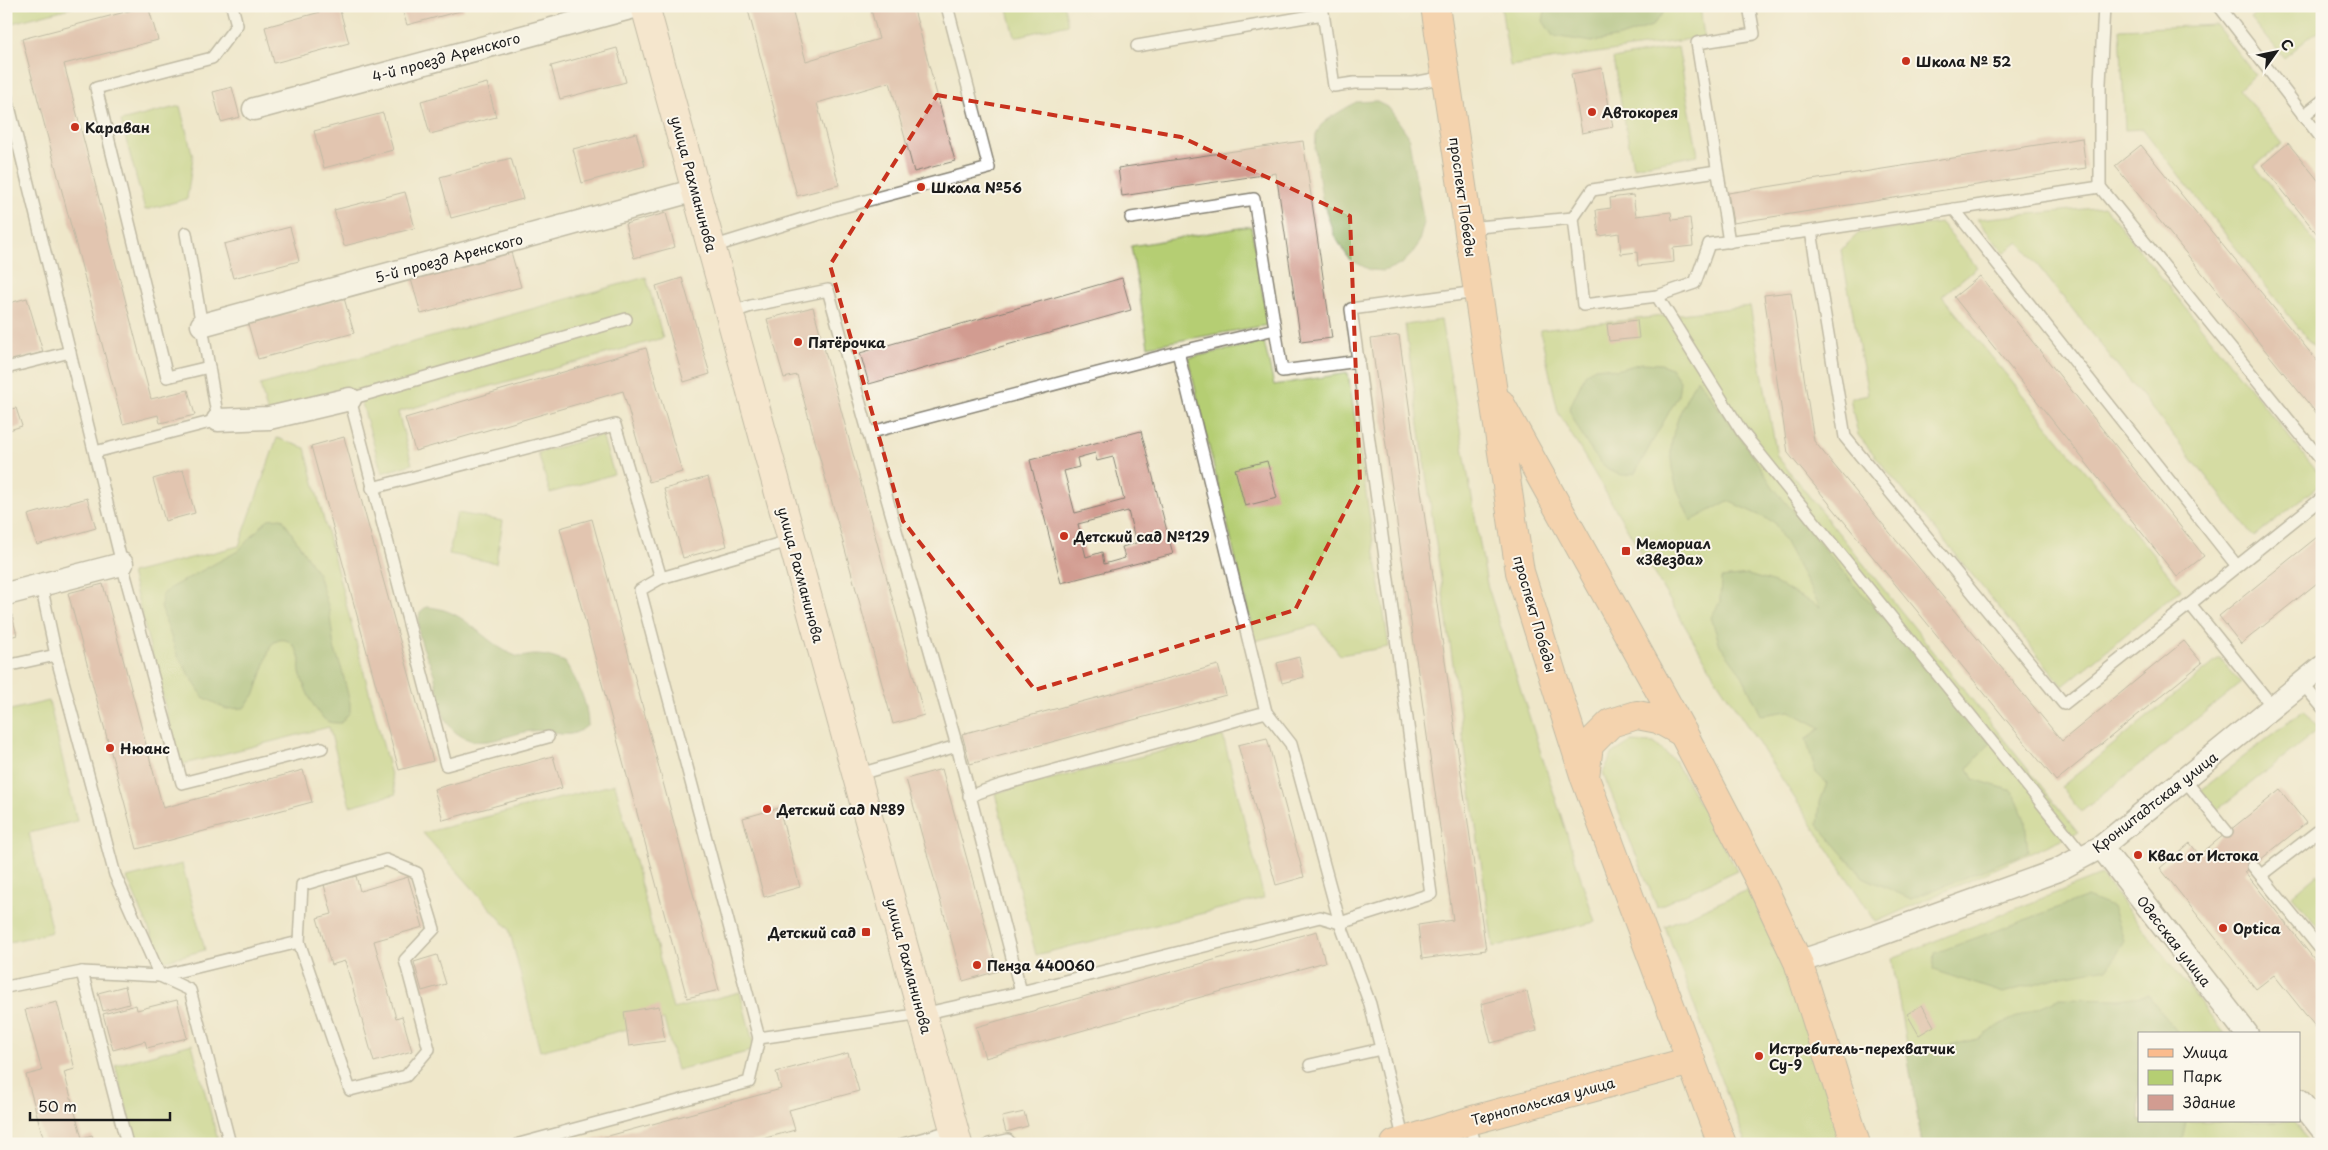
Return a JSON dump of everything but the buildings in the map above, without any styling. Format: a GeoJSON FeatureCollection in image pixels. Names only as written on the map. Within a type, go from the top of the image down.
{"type":"FeatureCollection","features":[{"type":"Feature","properties":{"kind":"main road","name":"улица Рахманинова"},"geometry":{"type":"LineString","coordinates":[[646,6],[956,1137]]}},
{"type":"Feature","properties":{"kind":"main road","name":"проспект Победы"},"geometry":{"type":"LineString","coordinates":[[1435,6],[1490,387],[1520,572],[1585,778],[1722,1144]]}},
{"type":"Feature","properties":{"kind":"main road","name":"проспект Победы"},"geometry":{"type":"LineString","coordinates":[[1490,387],[1683,733],[1759,879],[1798,962],[1856,1144]]}},
{"type":"Feature","properties":{"kind":"main road"},"geometry":{"type":"LineString","coordinates":[[1585,778],[1589,745],[1611,723],[1637,715],[1658,719],[1683,733]]}},
{"type":"Feature","properties":{"kind":"main road","name":"Тернопольская улица"},"geometry":{"type":"LineString","coordinates":[[1400,1143],[1472,1132],[1691,1060]]}},
{"type":"Feature","properties":{"kind":"street","name":"4-й проезд Аренского"},"geometry":{"type":"LineString","coordinates":[[254,109],[638,6]]}},
{"type":"Feature","properties":{"kind":"street","name":"5-й проезд Аренского"},"geometry":{"type":"LineString","coordinates":[[202,325],[696,190]]}},
{"type":"Feature","properties":{"kind":"street"},"geometry":{"type":"LineString","coordinates":[[218,420],[269,418],[350,399]]}},
{"type":"Feature","properties":{"kind":"street"},"geometry":{"type":"LineString","coordinates":[[6,594],[122,564]]}},
{"type":"Feature","properties":{"kind":"street","name":"Кронштадтская улица"},"geometry":{"type":"LineString","coordinates":[[1798,962],[1882,934],[2056,871],[2092,852],[2322,667]]}},
{"type":"Feature","properties":{"kind":"street","name":"Одесская улица"},"geometry":{"type":"LineString","coordinates":[[2092,852],[2245,1032]]}},
{"type":"Feature","properties":{"kind":"street"},"geometry":{"type":"LineString","coordinates":[[2300,1101],[2322,1129]]}},
{"type":"Feature","properties":{"kind":"lane"},"geometry":{"type":"LineString","coordinates":[[209,366],[167,376],[96,88],[212,58],[237,25],[232,6]]}},
{"type":"Feature","properties":{"kind":"lane"},"geometry":{"type":"LineString","coordinates":[[712,247],[835,209],[989,168],[947,6]]}},
{"type":"Feature","properties":{"kind":"lane"},"geometry":{"type":"LineString","coordinates":[[1728,242],[1697,43],[1754,34],[1749,6]]}},
{"type":"Feature","properties":{"kind":"lane"},"geometry":{"type":"LineString","coordinates":[[2104,6],[2100,83],[2100,187],[2322,461]]}},
{"type":"Feature","properties":{"kind":"lane"},"geometry":{"type":"LineString","coordinates":[[2219,6],[2322,139]]}},
{"type":"Feature","properties":{"kind":"lane"},"geometry":{"type":"LineString","coordinates":[[1137,46],[1322,10],[1334,86],[1354,83],[1412,83],[1445,77]]}},
{"type":"Feature","properties":{"kind":"lane"},"geometry":{"type":"LineString","coordinates":[[6,94],[122,564],[182,783],[322,748]]}},
{"type":"Feature","properties":{"kind":"lane"},"geometry":{"type":"LineString","coordinates":[[2303,116],[2322,101]]}},
{"type":"Feature","properties":{"kind":"lane"},"geometry":{"type":"LineString","coordinates":[[1717,172],[1592,190],[1573,218],[1583,305],[1657,296],[1695,283],[1709,244],[1811,231],[2100,187]]}},
{"type":"Feature","properties":{"kind":"lane"},"geometry":{"type":"LineString","coordinates":[[1130,218],[1254,198],[1282,371],[1359,361]]}},
{"type":"Feature","properties":{"kind":"lane"},"geometry":{"type":"LineString","coordinates":[[1954,209],[2237,566]]}},
{"type":"Feature","properties":{"kind":"lane"},"geometry":{"type":"LineString","coordinates":[[1467,228],[1573,218]]}},
{"type":"Feature","properties":{"kind":"lane"},"geometry":{"type":"LineString","coordinates":[[1811,231],[1845,437],[2064,704],[2322,498]]}},
{"type":"Feature","properties":{"kind":"lane"},"geometry":{"type":"LineString","coordinates":[[95,452],[218,420],[186,233]]}},
{"type":"Feature","properties":{"kind":"lane"},"geometry":{"type":"LineString","coordinates":[[730,313],[751,306],[828,290],[957,746],[1021,992]]}},
{"type":"Feature","properties":{"kind":"lane"},"geometry":{"type":"LineString","coordinates":[[759,1038],[922,1014],[1021,992],[1320,917],[1340,923],[1431,894],[1351,309],[1477,292]]}},
{"type":"Feature","properties":{"kind":"lane"},"geometry":{"type":"LineString","coordinates":[[1657,296],[1742,432],[2092,852]]}},
{"type":"Feature","properties":{"kind":"lane"},"geometry":{"type":"LineString","coordinates":[[548,738],[446,765],[350,399],[626,320]]}},
{"type":"Feature","properties":{"kind":"lane"},"geometry":{"type":"LineString","coordinates":[[868,432],[1178,352],[1275,329]]}},
{"type":"Feature","properties":{"kind":"lane"},"geometry":{"type":"LineString","coordinates":[[6,368],[70,352]]}},
{"type":"Feature","properties":{"kind":"lane"},"geometry":{"type":"LineString","coordinates":[[1178,352],[1266,712],[1290,744],[1340,923],[1370,1004],[1400,1143]]}},
{"type":"Feature","properties":{"kind":"lane"},"geometry":{"type":"LineString","coordinates":[[372,488],[614,425],[661,578]]}},
{"type":"Feature","properties":{"kind":"lane"},"geometry":{"type":"LineString","coordinates":[[518,1144],[750,1082],[759,1038],[640,590],[661,578],[792,540]]}},
{"type":"Feature","properties":{"kind":"lane"},"geometry":{"type":"LineString","coordinates":[[41,585],[56,655],[115,876],[160,976],[190,990],[230,1144]]}},
{"type":"Feature","properties":{"kind":"lane"},"geometry":{"type":"LineString","coordinates":[[2190,604],[2273,707]]}},
{"type":"Feature","properties":{"kind":"lane"},"geometry":{"type":"LineString","coordinates":[[6,666],[56,655]]}},
{"type":"Feature","properties":{"kind":"lane"},"geometry":{"type":"LineString","coordinates":[[2302,683],[2322,707]]}},
{"type":"Feature","properties":{"kind":"lane"},"geometry":{"type":"LineString","coordinates":[[969,796],[1001,784],[1266,712]]}},
{"type":"Feature","properties":{"kind":"lane"},"geometry":{"type":"LineString","coordinates":[[856,775],[957,746]]}},
{"type":"Feature","properties":{"kind":"lane"},"geometry":{"type":"LineString","coordinates":[[2184,779],[2227,832]]}},
{"type":"Feature","properties":{"kind":"lane"},"geometry":{"type":"LineString","coordinates":[[2261,875],[2322,828]]}},
{"type":"Feature","properties":{"kind":"lane"},"geometry":{"type":"LineString","coordinates":[[386,860],[417,873],[434,929],[405,960],[429,1049],[406,1076],[350,1090],[300,942],[302,885],[386,860]]}},
{"type":"Feature","properties":{"kind":"lane"},"geometry":{"type":"LineString","coordinates":[[2253,866],[2322,951]]}},
{"type":"Feature","properties":{"kind":"lane"},"geometry":{"type":"LineString","coordinates":[[6,987],[82,972],[160,976],[300,942]]}},
{"type":"Feature","properties":{"kind":"lane"},"geometry":{"type":"LineString","coordinates":[[82,972],[126,1144]]}},
{"type":"Feature","properties":{"kind":"lane"},"geometry":{"type":"LineString","coordinates":[[1310,1065],[1381,1049]]}},
{"type":"Feature","properties":{"kind":"lane"},"geometry":{"type":"LineString","coordinates":[[903,1144],[956,1137]]}},
{"type":"Feature","properties":{"kind":"lane"},"geometry":{"type":"LineString","coordinates":[[989,1144],[1008,1140]]}},
{"type":"Feature","properties":{"kind":"highlighted area"},"geometry":{"type":"Polygon","coordinates":[[[937,95],[1181,137],[1350,216],[1360,482],[1295,610],[1035,690],[903,521],[830,265],[937,95]]]}},
{"type":"Feature","properties":{"kind":"green space"},"geometry":{"type":"Polygon","coordinates":[[[8,6],[78,6],[12,23],[8,6]]]}},
{"type":"Feature","properties":{"kind":"green space"},"geometry":{"type":"Polygon","coordinates":[[[1007,6],[1064,6],[1068,24],[1015,37],[1007,6]]]}},
{"type":"Feature","properties":{"kind":"green space"},"geometry":{"type":"Polygon","coordinates":[[[1501,6],[1700,6],[1704,37],[1510,66],[1501,6]]]}},
{"type":"Feature","properties":{"kind":"green space"},"geometry":{"type":"Polygon","coordinates":[[[1546,6],[1669,6],[1652,26],[1620,37],[1592,42],[1553,36],[1543,21],[1546,6]]]}},
{"type":"Feature","properties":{"kind":"green space"},"geometry":{"type":"Polygon","coordinates":[[[2264,6],[2322,6],[2322,27],[2284,58],[2251,18],[2264,6]]]}},
{"type":"Feature","properties":{"kind":"green space"},"geometry":{"type":"Polygon","coordinates":[[[2216,25],[2255,75],[2239,89],[2282,144],[2255,166],[2322,251],[2322,358],[2143,129],[2125,130],[2120,29],[2216,25]]]}},
{"type":"Feature","properties":{"kind":"green space"},"geometry":{"type":"Polygon","coordinates":[[[1678,47],[1698,155],[1633,167],[1613,59],[1678,47]]]}},
{"type":"Feature","properties":{"kind":"green space"},"geometry":{"type":"Polygon","coordinates":[[[1375,101],[1389,108],[1408,135],[1424,223],[1418,245],[1411,255],[1402,264],[1384,271],[1370,270],[1349,259],[1334,235],[1322,199],[1315,149],[1316,134],[1321,125],[1331,117],[1356,102],[1375,101]]]}},
{"type":"Feature","properties":{"kind":"green space"},"geometry":{"type":"Polygon","coordinates":[[[180,106],[193,157],[187,199],[145,210],[121,121],[180,106]]]}},
{"type":"Feature","properties":{"kind":"green space"},"geometry":{"type":"Polygon","coordinates":[[[2105,207],[2322,478],[2322,483],[2254,537],[2019,242],[2004,253],[1977,219],[2105,207]]]}},
{"type":"Feature","properties":{"kind":"green space"},"geometry":{"type":"Polygon","coordinates":[[[1941,223],[1977,267],[1942,296],[2181,589],[2063,686],[1858,435],[1850,398],[1868,394],[1841,250],[1859,233],[1941,223]]]}},
{"type":"Feature","properties":{"kind":"green space"},"geometry":{"type":"Polygon","coordinates":[[[1251,226],[1268,325],[1148,346],[1131,246],[1251,226]]]}},
{"type":"Feature","properties":{"kind":"green space"},"geometry":{"type":"Polygon","coordinates":[[[646,277],[663,338],[398,412],[412,464],[382,473],[358,390],[268,415],[260,385],[646,277]]]}},
{"type":"Feature","properties":{"kind":"green space"},"geometry":{"type":"Polygon","coordinates":[[[1750,306],[1777,456],[2078,832],[1876,922],[1717,680],[1558,412],[1540,330],[1750,306]]]}},
{"type":"Feature","properties":{"kind":"green space"},"geometry":{"type":"Polygon","coordinates":[[[1441,320],[1487,584],[1595,922],[1493,947],[1405,325],[1441,320]]]}},
{"type":"Feature","properties":{"kind":"green space"},"geometry":{"type":"Polygon","coordinates":[[[1264,342],[1274,385],[1348,373],[1389,647],[1340,655],[1316,625],[1255,641],[1188,358],[1264,342]]]}},
{"type":"Feature","properties":{"kind":"green space"},"geometry":{"type":"Polygon","coordinates":[[[1642,363],[1661,364],[1671,368],[1680,381],[1678,396],[1635,473],[1623,475],[1605,467],[1597,459],[1583,438],[1569,409],[1586,373],[1595,368],[1604,367],[1616,370],[1642,363]]]}},
{"type":"Feature","properties":{"kind":"green space"},"geometry":{"type":"Polygon","coordinates":[[[1697,378],[1747,447],[1773,487],[1854,585],[1924,659],[1991,742],[1968,768],[1973,779],[2013,791],[2025,820],[2028,852],[1911,899],[1863,877],[1818,825],[1820,802],[1827,783],[1816,773],[1806,739],[1821,728],[1789,711],[1761,715],[1741,673],[1720,645],[1711,617],[1720,602],[1721,578],[1748,575],[1775,583],[1820,607],[1774,522],[1728,501],[1691,521],[1675,481],[1671,448],[1679,416],[1697,378]]]}},
{"type":"Feature","properties":{"kind":"green space"},"geometry":{"type":"Polygon","coordinates":[[[602,435],[614,474],[550,493],[538,453],[602,435]]]}},
{"type":"Feature","properties":{"kind":"green space"},"geometry":{"type":"Polygon","coordinates":[[[277,438],[305,448],[396,794],[350,806],[329,727],[180,765],[131,573],[239,546],[277,438]]]}},
{"type":"Feature","properties":{"kind":"green space"},"geometry":{"type":"Polygon","coordinates":[[[457,513],[503,521],[496,563],[449,554],[457,513]]]}},
{"type":"Feature","properties":{"kind":"green space"},"geometry":{"type":"Polygon","coordinates":[[[282,518],[318,574],[329,609],[334,647],[350,703],[350,712],[341,723],[329,722],[319,714],[307,692],[296,650],[286,640],[276,641],[271,645],[255,694],[244,708],[226,709],[203,697],[177,655],[161,607],[162,596],[168,589],[238,551],[268,519],[282,518]]]}},
{"type":"Feature","properties":{"kind":"green space"},"geometry":{"type":"Polygon","coordinates":[[[426,607],[452,613],[493,643],[516,656],[535,655],[565,662],[581,692],[588,716],[588,725],[573,734],[531,731],[481,742],[468,739],[456,732],[451,728],[444,716],[439,702],[434,674],[420,638],[419,615],[426,607]]]}},
{"type":"Feature","properties":{"kind":"green space"},"geometry":{"type":"Polygon","coordinates":[[[2220,658],[2241,683],[2081,812],[2061,787],[2220,658]]]}},
{"type":"Feature","properties":{"kind":"green space"},"geometry":{"type":"Polygon","coordinates":[[[49,701],[77,821],[29,833],[52,932],[6,943],[6,711],[49,701]]]}},
{"type":"Feature","properties":{"kind":"green space"},"geometry":{"type":"Polygon","coordinates":[[[2304,710],[2319,729],[2216,811],[2200,791],[2304,710]]]}},
{"type":"Feature","properties":{"kind":"green space"},"geometry":{"type":"Polygon","coordinates":[[[1223,736],[1264,898],[1036,955],[995,793],[1223,736]]]}},
{"type":"Feature","properties":{"kind":"green space"},"geometry":{"type":"Polygon","coordinates":[[[1631,742],[1654,743],[1675,761],[1737,870],[1657,907],[1603,773],[1612,754],[1631,742]]]}},
{"type":"Feature","properties":{"kind":"green space"},"geometry":{"type":"Polygon","coordinates":[[[615,784],[673,1009],[740,992],[755,1050],[677,1070],[664,1020],[540,1051],[509,929],[423,833],[615,784]]]}},
{"type":"Feature","properties":{"kind":"green space"},"geometry":{"type":"Polygon","coordinates":[[[182,864],[205,950],[163,961],[127,878],[182,864]]]}},
{"type":"Feature","properties":{"kind":"green space"},"geometry":{"type":"Polygon","coordinates":[[[2317,874],[2322,881],[2322,932],[2292,895],[2317,874]]]}},
{"type":"Feature","properties":{"kind":"green space"},"geometry":{"type":"Polygon","coordinates":[[[2101,875],[2223,1032],[2138,1032],[2138,1122],[2294,1122],[2311,1144],[1922,1144],[1892,958],[2101,875]]]}},
{"type":"Feature","properties":{"kind":"green space"},"geometry":{"type":"Polygon","coordinates":[[[1748,890],[1777,951],[1802,1014],[1833,1111],[1841,1144],[1747,1144],[1665,926],[1748,890]]]}},
{"type":"Feature","properties":{"kind":"green space"},"geometry":{"type":"Polygon","coordinates":[[[2087,897],[2112,907],[2124,940],[2108,968],[2062,976],[2003,993],[1933,970],[1935,953],[2087,897]]]}},
{"type":"Feature","properties":{"kind":"green space"},"geometry":{"type":"Polygon","coordinates":[[[2148,995],[2177,1032],[2138,1032],[2138,1122],[2186,1122],[2181,1144],[1922,1144],[1907,1054],[1978,1039],[2001,1024],[2060,998],[2121,999],[2148,995]]]}},
{"type":"Feature","properties":{"kind":"green space"},"geometry":{"type":"Polygon","coordinates":[[[192,1044],[219,1144],[136,1144],[115,1065],[192,1044]]]}},
{"type":"Feature","properties":{"kind":"place","name":"Школа № 52"},"geometry":{"type":"Point","coordinates":[1906,61]}},
{"type":"Feature","properties":{"kind":"place","name":"Автокорея"},"geometry":{"type":"Point","coordinates":[1592,112]}},
{"type":"Feature","properties":{"kind":"place","name":"Караван"},"geometry":{"type":"Point","coordinates":[75,127]}},
{"type":"Feature","properties":{"kind":"place","name":"Школа №56"},"geometry":{"type":"Point","coordinates":[921,187]}},
{"type":"Feature","properties":{"kind":"place","name":"Пятёрочка"},"geometry":{"type":"Point","coordinates":[798,342]}},
{"type":"Feature","properties":{"kind":"place","name":"Детский сад №129"},"geometry":{"type":"Point","coordinates":[1064,536]}},
{"type":"Feature","properties":{"kind":"place","name":"Мемориал «Звезда»"},"geometry":{"type":"Point","coordinates":[1626,551]}},
{"type":"Feature","properties":{"kind":"place","name":"Нюанс"},"geometry":{"type":"Point","coordinates":[110,748]}},
{"type":"Feature","properties":{"kind":"place","name":"Детский сад №89"},"geometry":{"type":"Point","coordinates":[767,809]}},
{"type":"Feature","properties":{"kind":"place","name":"Квас от Истока"},"geometry":{"type":"Point","coordinates":[2138,855]}},
{"type":"Feature","properties":{"kind":"place","name":"Optica"},"geometry":{"type":"Point","coordinates":[2223,928]}},
{"type":"Feature","properties":{"kind":"place","name":"Детский сад"},"geometry":{"type":"Point","coordinates":[866,932]}},
{"type":"Feature","properties":{"kind":"place","name":"Пенза 440060"},"geometry":{"type":"Point","coordinates":[977,965]}},
{"type":"Feature","properties":{"kind":"place","name":"Истребитель-перехватчик Су-9"},"geometry":{"type":"Point","coordinates":[1759,1056]}}]}
